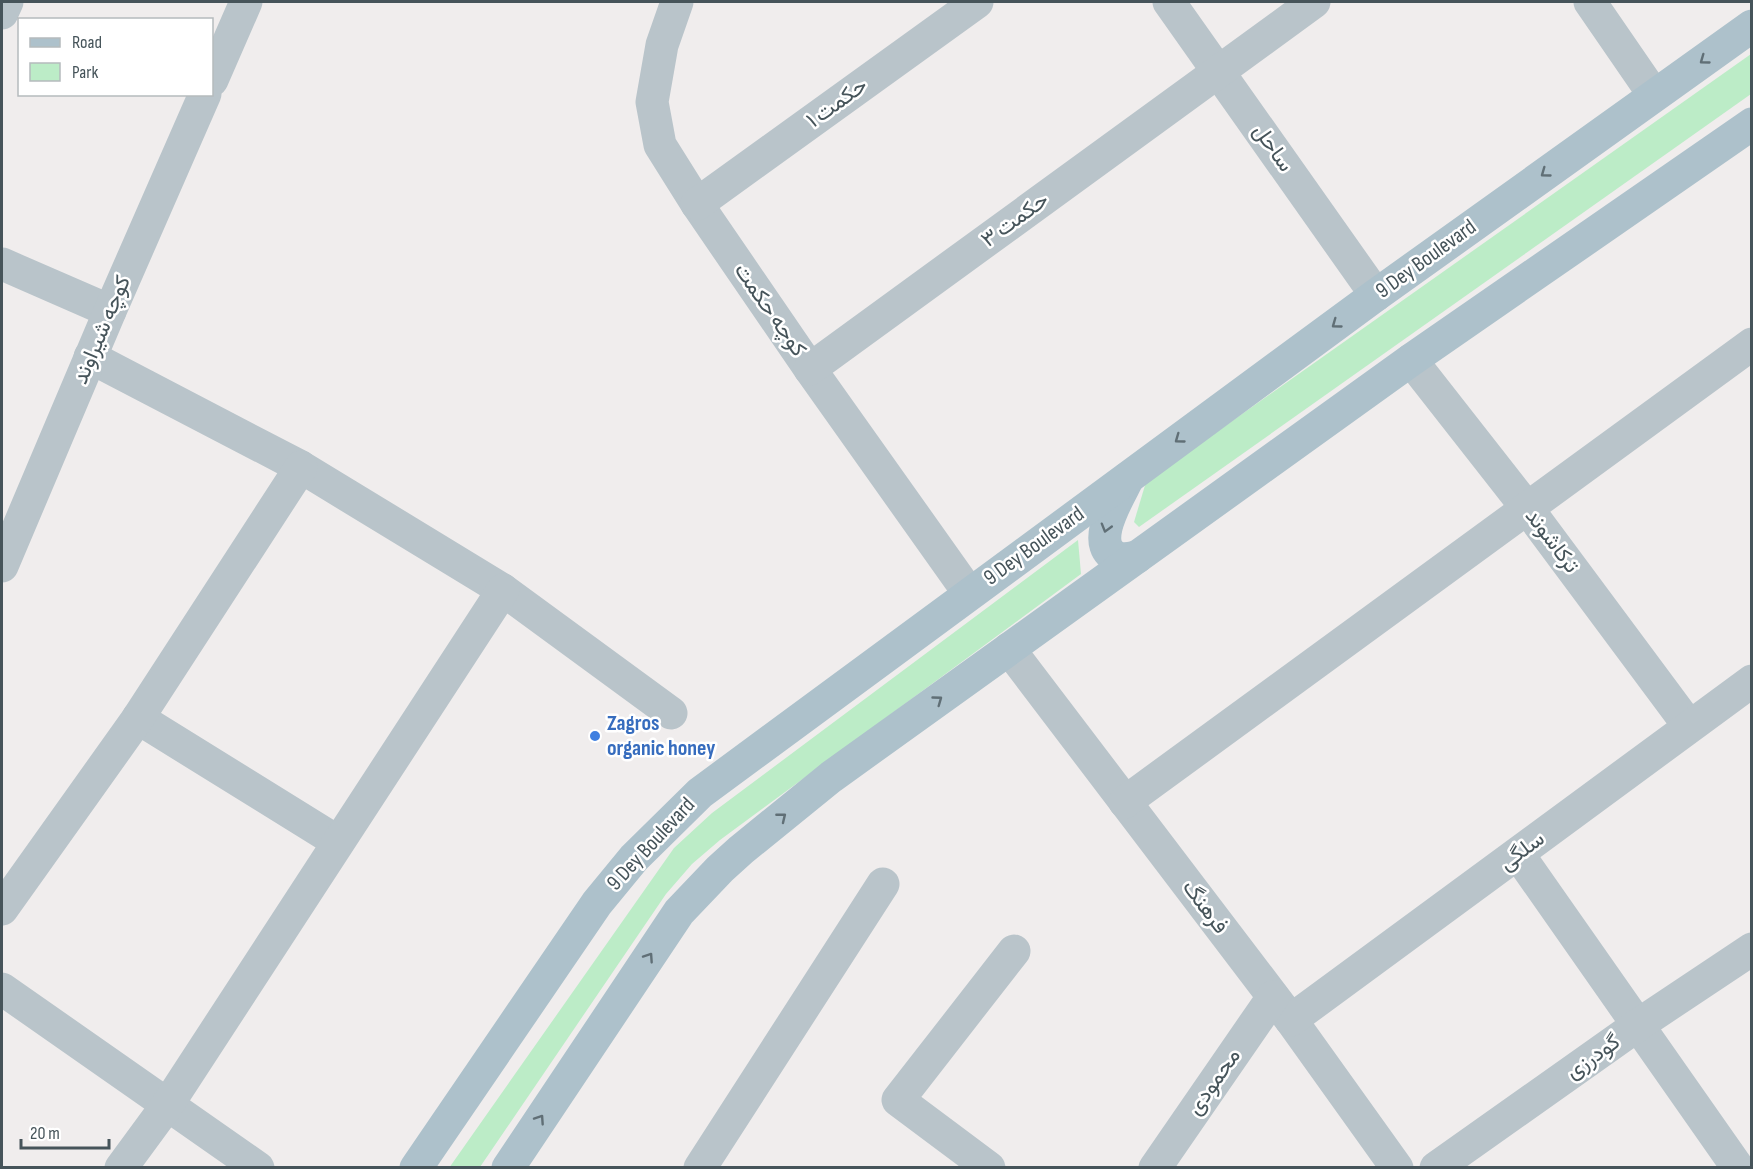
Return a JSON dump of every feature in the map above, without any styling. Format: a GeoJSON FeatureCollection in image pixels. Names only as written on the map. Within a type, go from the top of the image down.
{"type":"FeatureCollection","features":[{"type":"Feature","properties":{"kind":"main road","name":"9 Dey Boulevard"},"geometry":{"type":"LineString","coordinates":[[416,1167],[597,903],[634,858],[700,793],[1376,295],[1752,26]]}},
{"type":"Feature","properties":{"kind":"main road"},"geometry":{"type":"LineString","coordinates":[[508,1167],[679,912],[720,869],[831,777],[1411,360],[1752,124]]}},
{"type":"Feature","properties":{"kind":"main road"},"geometry":{"type":"LineString","coordinates":[[1128,476],[1110,515],[1103,538],[1108,552],[1119,559],[1137,558]]}},
{"type":"Feature","properties":{"kind":"street"},"geometry":{"type":"LineString","coordinates":[[2,14],[6,2]]}},
{"type":"Feature","properties":{"kind":"street"},"geometry":{"type":"LineString","coordinates":[[213,78],[246,2]]}},
{"type":"Feature","properties":{"kind":"street","name":"کوچه حکمت"},"geometry":{"type":"LineString","coordinates":[[677,2],[662,45],[652,102],[660,145],[697,204],[810,369],[969,593]]}},
{"type":"Feature","properties":{"kind":"street","name":"حکمت ۱"},"geometry":{"type":"LineString","coordinates":[[697,204],[977,2]]}},
{"type":"Feature","properties":{"kind":"street","name":"ساحل"},"geometry":{"type":"LineString","coordinates":[[1170,2],[1376,295]]}},
{"type":"Feature","properties":{"kind":"street","name":"حکمت ۳"},"geometry":{"type":"LineString","coordinates":[[810,369],[1314,2]]}},
{"type":"Feature","properties":{"kind":"street"},"geometry":{"type":"LineString","coordinates":[[1590,2],[1654,95]]}},
{"type":"Feature","properties":{"kind":"street","name":"کوچه شیراوند"},"geometry":{"type":"LineString","coordinates":[[2,566],[204,96]]}},
{"type":"Feature","properties":{"kind":"street"},"geometry":{"type":"LineString","coordinates":[[2,264],[110,311]]}},
{"type":"Feature","properties":{"kind":"street"},"geometry":{"type":"LineString","coordinates":[[1125,802],[1752,345]]}},
{"type":"Feature","properties":{"kind":"street"},"geometry":{"type":"LineString","coordinates":[[90,357],[301,467],[503,590],[671,713]]}},
{"type":"Feature","properties":{"kind":"street","name":"ترکاشوند"},"geometry":{"type":"LineString","coordinates":[[1411,360],[1527,508],[1689,726]]}},
{"type":"Feature","properties":{"kind":"street"},"geometry":{"type":"LineString","coordinates":[[2,909],[138,718],[301,467]]}},
{"type":"Feature","properties":{"kind":"street"},"geometry":{"type":"LineString","coordinates":[[121,1167],[168,1104],[503,590]]}},
{"type":"Feature","properties":{"kind":"street","name":"فرهنگ"},"geometry":{"type":"LineString","coordinates":[[1009,649],[1282,1008],[1397,1167]]}},
{"type":"Feature","properties":{"kind":"street","name":"سلگی"},"geometry":{"type":"LineString","coordinates":[[1282,1008],[1518,854],[1752,681]]}},
{"type":"Feature","properties":{"kind":"street"},"geometry":{"type":"LineString","coordinates":[[138,718],[338,842]]}},
{"type":"Feature","properties":{"kind":"street"},"geometry":{"type":"LineString","coordinates":[[1518,854],[1738,1167]]}},
{"type":"Feature","properties":{"kind":"street"},"geometry":{"type":"LineString","coordinates":[[700,1167],[883,884]]}},
{"type":"Feature","properties":{"kind":"street","name":"گودرزی"},"geometry":{"type":"LineString","coordinates":[[1436,1167],[1638,1025],[1752,949]]}},
{"type":"Feature","properties":{"kind":"street"},"geometry":{"type":"LineString","coordinates":[[989,1167],[898,1100],[1014,951]]}},
{"type":"Feature","properties":{"kind":"street"},"geometry":{"type":"LineString","coordinates":[[2,989],[258,1167]]}},
{"type":"Feature","properties":{"kind":"street","name":"محمودی"},"geometry":{"type":"LineString","coordinates":[[1155,1167],[1282,1008]]}},
{"type":"Feature","properties":{"kind":"green space"},"geometry":{"type":"Polygon","coordinates":[[[1751,54],[1751,94],[1139,527],[1134,522],[1146,482],[1751,54]]]}},
{"type":"Feature","properties":{"kind":"green space"},"geometry":{"type":"Polygon","coordinates":[[[1078,540],[1081,574],[720,840],[692,864],[666,894],[480,1167],[449,1168],[674,848],[712,813],[1078,540]]]}},
{"type":"Feature","properties":{"kind":"place","name":"Zagros organic honey"},"geometry":{"type":"Point","coordinates":[595,736]}}]}
